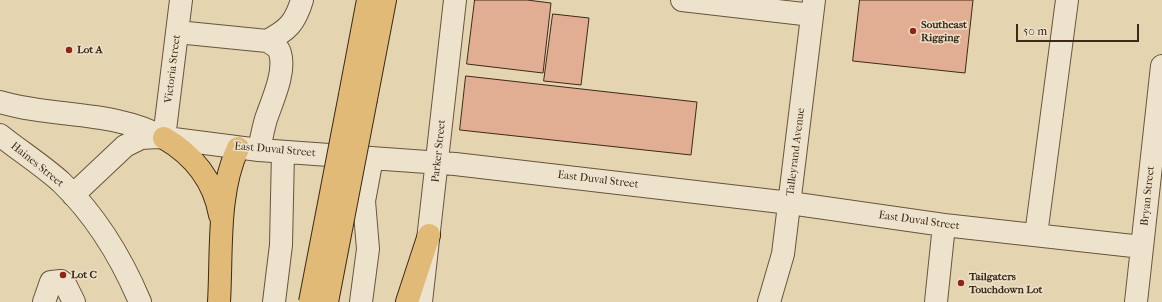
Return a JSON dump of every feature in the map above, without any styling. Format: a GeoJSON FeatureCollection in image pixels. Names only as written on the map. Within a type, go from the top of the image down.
{"type":"FeatureCollection","features":[{"type":"Feature","properties":{"kind":"highway"},"geometry":{"type":"LineString","coordinates":[[327,302],[358,97],[368,0]]}},
{"type":"Feature","properties":{"kind":"highway"},"geometry":{"type":"LineString","coordinates":[[310,302],[358,97],[385,0]]}},
{"type":"Feature","properties":{"kind":"highway"},"geometry":{"type":"LineString","coordinates":[[164,138],[186,154],[204,174],[219,207],[223,232]]}},
{"type":"Feature","properties":{"kind":"highway"},"geometry":{"type":"LineString","coordinates":[[219,302],[226,184],[233,159],[249,149]]}},
{"type":"Feature","properties":{"kind":"highway"},"geometry":{"type":"LineString","coordinates":[[407,302],[429,234]]}},
{"type":"Feature","properties":{"kind":"street","name":"Victoria Street"},"geometry":{"type":"LineString","coordinates":[[164,138],[181,0]]}},
{"type":"Feature","properties":{"kind":"street"},"geometry":{"type":"LineString","coordinates":[[267,41],[284,31],[293,22],[302,0]]}},
{"type":"Feature","properties":{"kind":"street","name":"Parker Street"},"geometry":{"type":"LineString","coordinates":[[421,302],[438,162],[455,0]]}},
{"type":"Feature","properties":{"kind":"street"},"geometry":{"type":"LineString","coordinates":[[686,0],[813,8]]}},
{"type":"Feature","properties":{"kind":"street"},"geometry":{"type":"LineString","coordinates":[[1036,235],[1067,0]]}},
{"type":"Feature","properties":{"kind":"street","name":"Talleyrand Avenue"},"geometry":{"type":"LineString","coordinates":[[769,302],[782,254],[790,203],[813,8]]}},
{"type":"Feature","properties":{"kind":"street"},"geometry":{"type":"LineString","coordinates":[[177,32],[267,41],[275,45],[280,52],[281,61],[277,90],[266,120],[249,149]]}},
{"type":"Feature","properties":{"kind":"street","name":"Bryan Street"},"geometry":{"type":"LineString","coordinates":[[1136,302],[1162,66]]}},
{"type":"Feature","properties":{"kind":"street"},"geometry":{"type":"LineString","coordinates":[[0,102],[31,109],[128,123],[148,129],[164,138]]}},
{"type":"Feature","properties":{"kind":"street","name":"Haines Street"},"geometry":{"type":"LineString","coordinates":[[0,135],[52,175],[73,195],[110,245],[140,302]]}},
{"type":"Feature","properties":{"kind":"street","name":"East Duval Street"},"geometry":{"type":"LineString","coordinates":[[73,195],[125,146],[141,138],[164,138],[283,152],[438,162],[790,203],[944,225],[1142,247]]}},
{"type":"Feature","properties":{"kind":"street"},"geometry":{"type":"LineString","coordinates":[[274,302],[281,245],[283,152]]}},
{"type":"Feature","properties":{"kind":"street"},"geometry":{"type":"LineString","coordinates":[[362,302],[368,249],[364,201],[372,158]]}},
{"type":"Feature","properties":{"kind":"street"},"geometry":{"type":"LineString","coordinates":[[936,302],[944,225]]}},
{"type":"Feature","properties":{"kind":"street"},"geometry":{"type":"LineString","coordinates":[[44,302],[48,287],[51,282],[56,281],[65,284],[74,302]]}},
{"type":"Feature","properties":{"kind":"building"},"geometry":{"type":"Polygon","coordinates":[[[475,0],[527,0],[551,3],[543,73],[467,64],[475,0]]]}},
{"type":"Feature","properties":{"kind":"building","name":"Southeast Rigging"},"geometry":{"type":"Polygon","coordinates":[[[860,0],[973,0],[965,73],[853,61],[860,0]]]}},
{"type":"Feature","properties":{"kind":"building"},"geometry":{"type":"Polygon","coordinates":[[[553,14],[589,18],[581,85],[544,81],[553,14]]]}},
{"type":"Feature","properties":{"kind":"building"},"geometry":{"type":"Polygon","coordinates":[[[466,76],[697,102],[691,155],[460,130],[466,76]]]}},
{"type":"Feature","properties":{"kind":"place","name":"Southeast Rigging"},"geometry":{"type":"Point","coordinates":[913,31]}},
{"type":"Feature","properties":{"kind":"place","name":"Lot A"},"geometry":{"type":"Point","coordinates":[69,50]}},
{"type":"Feature","properties":{"kind":"place","name":"Lot C"},"geometry":{"type":"Point","coordinates":[63,275]}},
{"type":"Feature","properties":{"kind":"place","name":"Tailgaters Touchdown Lot"},"geometry":{"type":"Point","coordinates":[961,283]}}]}
